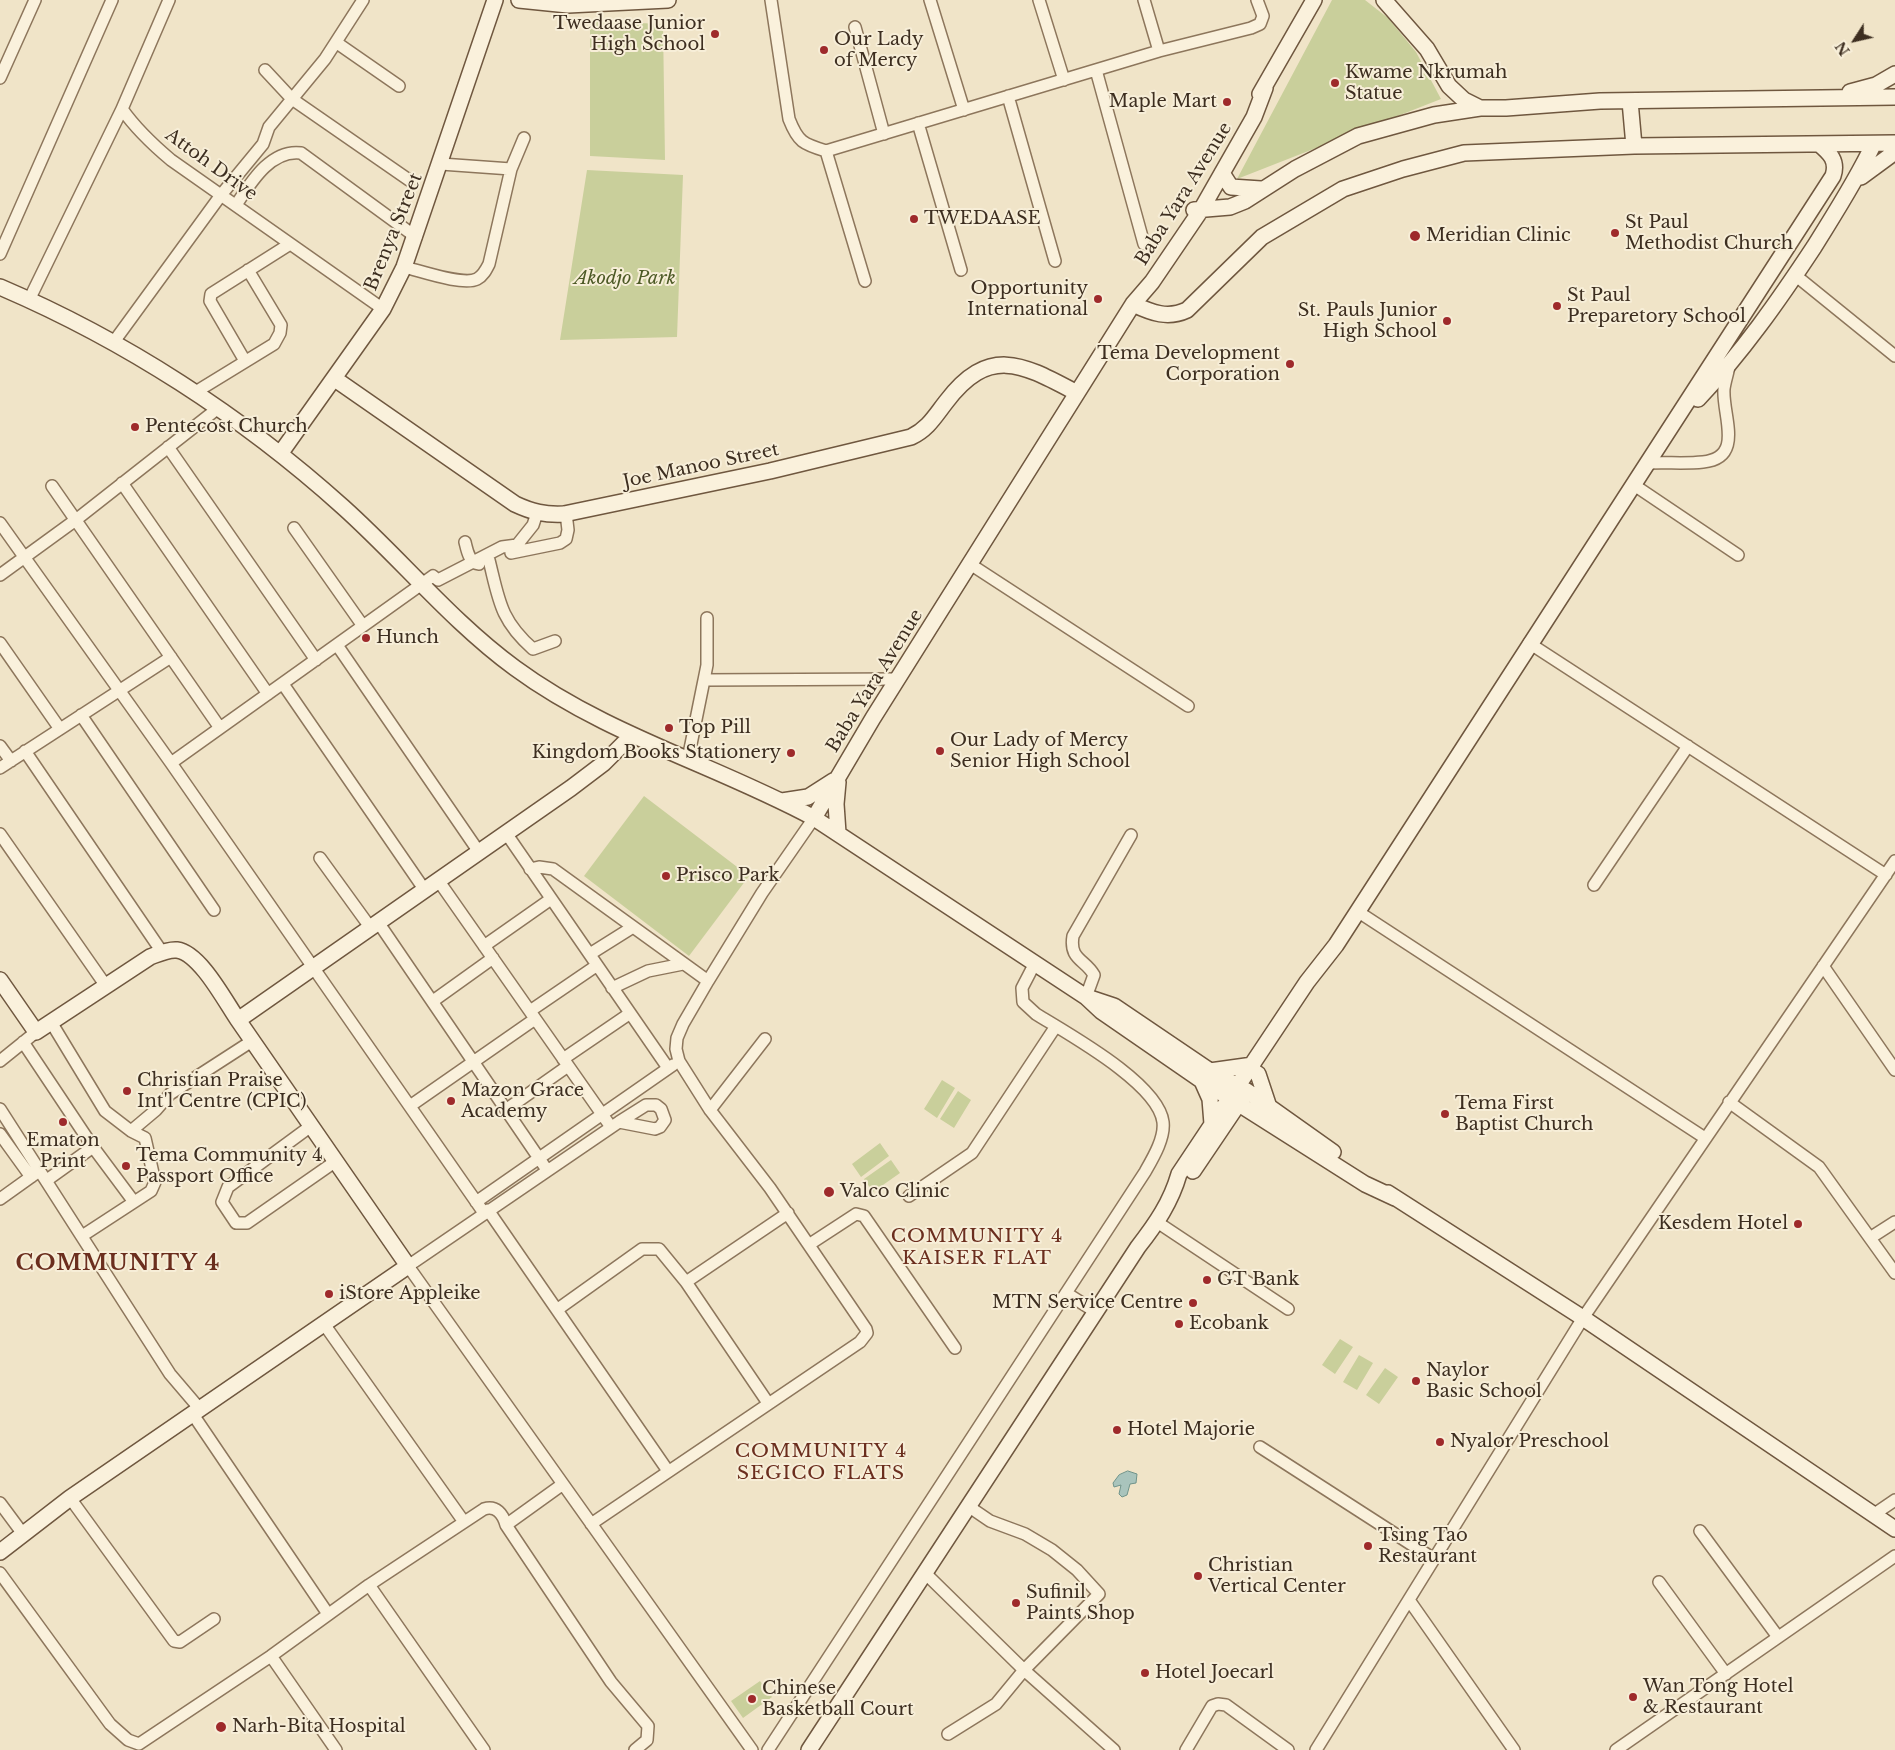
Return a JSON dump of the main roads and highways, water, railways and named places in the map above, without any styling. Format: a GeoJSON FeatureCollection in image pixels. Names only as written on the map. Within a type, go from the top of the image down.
{"type":"FeatureCollection","features":[{"type":"Feature","properties":{"kind":"main road","name":"Brenya Street"},"geometry":{"type":"LineString","coordinates":[[280,454],[383,309],[404,267],[441,164],[495,0]]}},
{"type":"Feature","properties":{"kind":"main road"},"geometry":{"type":"LineString","coordinates":[[519,0],[570,2],[668,0]]}},
{"type":"Feature","properties":{"kind":"main road","name":"Baba Yara Avenue"},"geometry":{"type":"LineString","coordinates":[[814,818],[898,679],[1077,393],[1143,290],[1152,282],[1195,210],[1247,112],[1265,88],[1314,0]]}},
{"type":"Feature","properties":{"kind":"main road"},"geometry":{"type":"LineString","coordinates":[[1384,0],[1428,49],[1449,86],[1464,100],[1480,108]]}},
{"type":"Feature","properties":{"kind":"main road"},"geometry":{"type":"LineString","coordinates":[[1824,97],[1876,86],[1895,74]]}},
{"type":"Feature","properties":{"kind":"main road","name":"Baba Yara Avenue"},"geometry":{"type":"LineString","coordinates":[[1195,210],[1222,173],[1254,117],[1265,88]]}},
{"type":"Feature","properties":{"kind":"main road"},"geometry":{"type":"LineString","coordinates":[[1195,210],[1230,207],[1245,201],[1261,189],[1358,136],[1434,115],[1480,108],[1506,108],[1600,100],[1824,97],[1893,93]]}},
{"type":"Feature","properties":{"kind":"main road"},"geometry":{"type":"LineString","coordinates":[[1630,101],[1634,146]]}},
{"type":"Feature","properties":{"kind":"main road"},"geometry":{"type":"LineString","coordinates":[[809,1750],[968,1506],[1157,1222],[1174,1192],[1188,1179],[1218,1124],[1255,1069],[1307,982],[1336,944],[1529,643],[1634,485],[1833,176],[1836,168],[1833,159],[1819,144]]}},
{"type":"Feature","properties":{"kind":"main road"},"geometry":{"type":"LineString","coordinates":[[1134,304],[1151,313],[1166,315],[1176,315],[1188,310],[1262,237],[1342,189],[1403,169],[1464,153],[1634,146],[1895,144]]}},
{"type":"Feature","properties":{"kind":"main road"},"geometry":{"type":"LineString","coordinates":[[1660,444],[1730,366],[1795,276],[1856,182],[1874,145]]}},
{"type":"Feature","properties":{"kind":"main road"},"geometry":{"type":"LineString","coordinates":[[1856,182],[1895,152]]}},
{"type":"Feature","properties":{"kind":"main road"},"geometry":{"type":"LineString","coordinates":[[1222,173],[1230,187],[1261,189]]}},
{"type":"Feature","properties":{"kind":"main road"},"geometry":{"type":"LineString","coordinates":[[0,287],[113,343],[217,409],[280,454],[342,506],[488,647],[515,668],[565,701],[632,735],[782,801],[814,818],[1086,997],[1102,1012],[1238,1094],[1268,1104],[1394,1198],[1583,1318],[1895,1529]]}},
{"type":"Feature","properties":{"kind":"main road","name":"Joe Manoo Street"},"geometry":{"type":"LineString","coordinates":[[335,379],[515,504],[537,513],[548,515],[770,472],[911,437],[921,432],[935,418],[960,385],[980,370],[1003,364],[1023,367],[1077,393]]}},
{"type":"Feature","properties":{"kind":"main road"},"geometry":{"type":"LineString","coordinates":[[238,1020],[424,889],[506,834],[599,766],[632,735]]}},
{"type":"Feature","properties":{"kind":"main road"},"geometry":{"type":"LineString","coordinates":[[782,801],[808,797],[830,784],[839,775]]}},
{"type":"Feature","properties":{"kind":"main road"},"geometry":{"type":"LineString","coordinates":[[838,833],[836,804],[839,775]]}},
{"type":"Feature","properties":{"kind":"main road"},"geometry":{"type":"LineString","coordinates":[[0,980],[36,1032],[162,952],[176,950],[188,953],[195,958],[408,1266],[70,1498],[0,1552]]}},
{"type":"Feature","properties":{"kind":"main road"},"geometry":{"type":"LineString","coordinates":[[1206,1075],[1255,1069]]}},
{"type":"Feature","properties":{"kind":"main road"},"geometry":{"type":"LineString","coordinates":[[1255,1069],[1268,1104]]}},
{"type":"Feature","properties":{"kind":"main road"},"geometry":{"type":"LineString","coordinates":[[1206,1075],[1210,1099],[1218,1124]]}},
{"type":"Feature","properties":{"kind":"main road"},"geometry":{"type":"LineString","coordinates":[[1238,1094],[1268,1122],[1365,1184],[1394,1198]]}},
{"type":"Feature","properties":{"kind":"main road"},"geometry":{"type":"LineString","coordinates":[[1218,1124],[1244,1120],[1268,1122]]}},
{"type":"Feature","properties":{"kind":"water"},"geometry":{"type":"Polygon","coordinates":[[[1128,1471],[1137,1474],[1136,1483],[1130,1484],[1127,1495],[1122,1497],[1119,1494],[1121,1485],[1114,1487],[1113,1483],[1119,1475],[1128,1471]]]}},
{"type":"Feature","properties":{"kind":"place","name":"Twedaase Junior High School"},"geometry":{"type":"Point","coordinates":[715,34]}},
{"type":"Feature","properties":{"kind":"place","name":"Our Lady of Mercy"},"geometry":{"type":"Point","coordinates":[824,50]}},
{"type":"Feature","properties":{"kind":"place","name":"Kwame Nkrumah Statue"},"geometry":{"type":"Point","coordinates":[1335,83]}},
{"type":"Feature","properties":{"kind":"place","name":"Maple Mart"},"geometry":{"type":"Point","coordinates":[1227,102]}},
{"type":"Feature","properties":{"kind":"place","name":"TWEDAASE"},"geometry":{"type":"Point","coordinates":[914,219]}},
{"type":"Feature","properties":{"kind":"place","name":"St Paul Methodist Church"},"geometry":{"type":"Point","coordinates":[1615,233]}},
{"type":"Feature","properties":{"kind":"place","name":"Meridian Clinic"},"geometry":{"type":"Point","coordinates":[1415,236]}},
{"type":"Feature","properties":{"kind":"place","name":"Opportunity International"},"geometry":{"type":"Point","coordinates":[1098,299]}},
{"type":"Feature","properties":{"kind":"place","name":"St Paul Preparetory School"},"geometry":{"type":"Point","coordinates":[1557,306]}},
{"type":"Feature","properties":{"kind":"place","name":"St. Pauls Junior High School"},"geometry":{"type":"Point","coordinates":[1447,321]}},
{"type":"Feature","properties":{"kind":"place","name":"Tema Development Corporation"},"geometry":{"type":"Point","coordinates":[1290,364]}},
{"type":"Feature","properties":{"kind":"place","name":"Pentecost Church"},"geometry":{"type":"Point","coordinates":[135,427]}},
{"type":"Feature","properties":{"kind":"place","name":"Hunch"},"geometry":{"type":"Point","coordinates":[366,638]}},
{"type":"Feature","properties":{"kind":"place","name":"Top Pill"},"geometry":{"type":"Point","coordinates":[669,728]}},
{"type":"Feature","properties":{"kind":"place","name":"Our Lady of Mercy Senior High School"},"geometry":{"type":"Point","coordinates":[940,751]}},
{"type":"Feature","properties":{"kind":"place","name":"Kingdom Books Stationery"},"geometry":{"type":"Point","coordinates":[791,753]}},
{"type":"Feature","properties":{"kind":"place","name":"Prisco Park"},"geometry":{"type":"Point","coordinates":[666,876]}},
{"type":"Feature","properties":{"kind":"place","name":"Christian Praise Int'l Centre (CPIC)"},"geometry":{"type":"Point","coordinates":[127,1091]}},
{"type":"Feature","properties":{"kind":"place","name":"Mazon Grace Academy"},"geometry":{"type":"Point","coordinates":[451,1101]}},
{"type":"Feature","properties":{"kind":"place","name":"Tema First Baptist Church"},"geometry":{"type":"Point","coordinates":[1445,1114]}},
{"type":"Feature","properties":{"kind":"place","name":"Ematon Print"},"geometry":{"type":"Point","coordinates":[63,1122]}},
{"type":"Feature","properties":{"kind":"place","name":"Tema Community 4 Passport Office"},"geometry":{"type":"Point","coordinates":[126,1166]}},
{"type":"Feature","properties":{"kind":"place","name":"Valco Clinic"},"geometry":{"type":"Point","coordinates":[829,1192]}},
{"type":"Feature","properties":{"kind":"place","name":"Kesdem Hotel"},"geometry":{"type":"Point","coordinates":[1798,1224]}},
{"type":"Feature","properties":{"kind":"place","name":"GT Bank"},"geometry":{"type":"Point","coordinates":[1207,1280]}},
{"type":"Feature","properties":{"kind":"place","name":"iStore Appleike"},"geometry":{"type":"Point","coordinates":[329,1294]}},
{"type":"Feature","properties":{"kind":"place","name":"MTN Service Centre"},"geometry":{"type":"Point","coordinates":[1193,1303]}},
{"type":"Feature","properties":{"kind":"place","name":"Ecobank"},"geometry":{"type":"Point","coordinates":[1179,1324]}},
{"type":"Feature","properties":{"kind":"place","name":"Naylor Basic School"},"geometry":{"type":"Point","coordinates":[1416,1381]}},
{"type":"Feature","properties":{"kind":"place","name":"Hotel Majorie"},"geometry":{"type":"Point","coordinates":[1117,1430]}},
{"type":"Feature","properties":{"kind":"place","name":"Nyalor Preschool"},"geometry":{"type":"Point","coordinates":[1440,1442]}},
{"type":"Feature","properties":{"kind":"place","name":"Tsing Tao Restaurant"},"geometry":{"type":"Point","coordinates":[1368,1546]}},
{"type":"Feature","properties":{"kind":"place","name":"Christian Vertical Center"},"geometry":{"type":"Point","coordinates":[1198,1576]}},
{"type":"Feature","properties":{"kind":"place","name":"Sufinil Paints Shop"},"geometry":{"type":"Point","coordinates":[1016,1603]}},
{"type":"Feature","properties":{"kind":"place","name":"Hotel Joecarl"},"geometry":{"type":"Point","coordinates":[1145,1673]}},
{"type":"Feature","properties":{"kind":"place","name":"Wan Tong Hotel & Restaurant"},"geometry":{"type":"Point","coordinates":[1633,1697]}},
{"type":"Feature","properties":{"kind":"place","name":"Chinese Basketball Court"},"geometry":{"type":"Point","coordinates":[752,1699]}},
{"type":"Feature","properties":{"kind":"place","name":"Narh-Bita Hospital"},"geometry":{"type":"Point","coordinates":[221,1727]}},
{"type":"Feature","properties":{"kind":"district","name":"COMMUNITY 4 KAISER FLAT"},"geometry":{"type":"Point","coordinates":[977,1248]}},
{"type":"Feature","properties":{"kind":"district","name":"COMMUNITY 4"},"geometry":{"type":"Point","coordinates":[118,1264]}},
{"type":"Feature","properties":{"kind":"district","name":"COMMUNITY 4 SEGICO FLATS"},"geometry":{"type":"Point","coordinates":[821,1463]}},
{"type":"Feature","properties":{"kind":"park label","name":"Akodjo Park"},"geometry":{"type":"Point","coordinates":[625,279]}}]}
